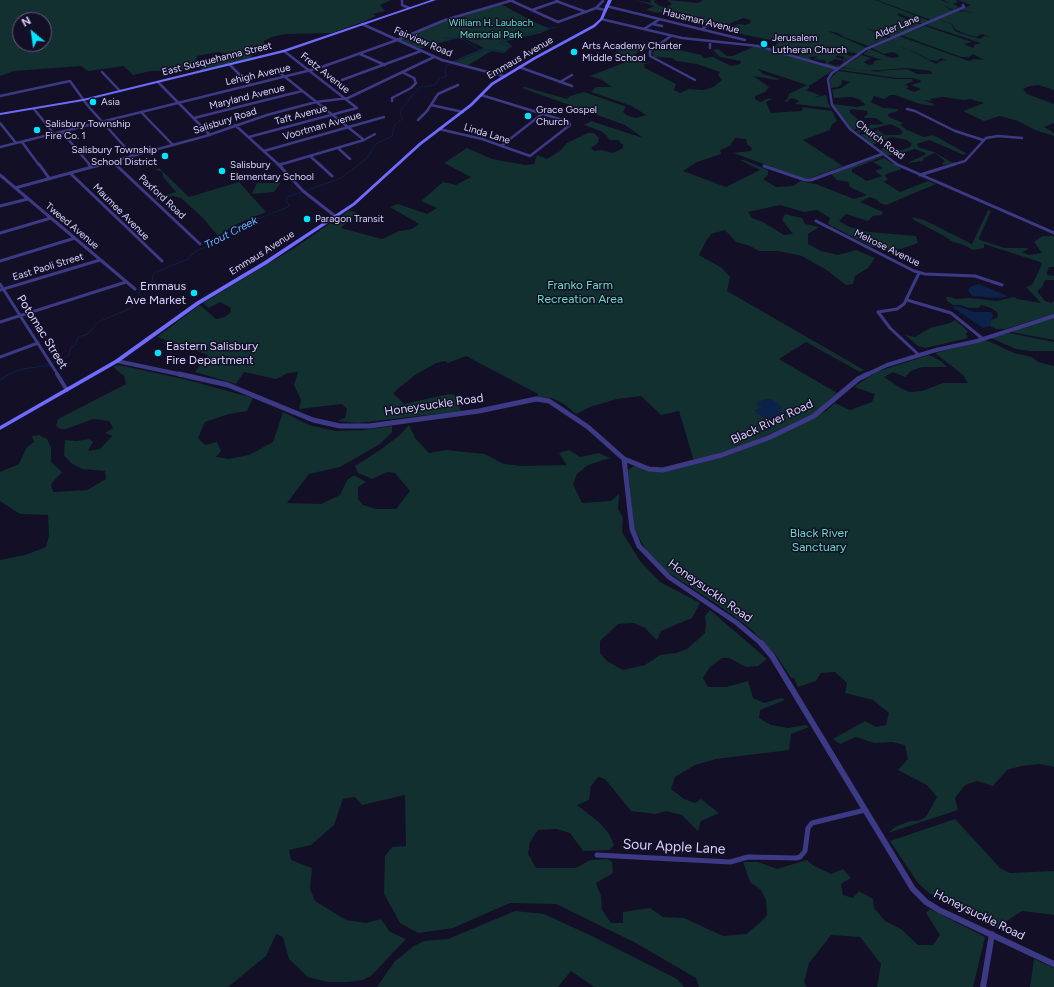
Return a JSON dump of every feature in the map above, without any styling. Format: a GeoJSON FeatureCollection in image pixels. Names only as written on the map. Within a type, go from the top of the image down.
{"type":"FeatureCollection","features":[{"type":"Feature","properties":{"kind":"main road","name":"East Susquehanna Street"},"geometry":{"type":"LineString","coordinates":[[0,113],[34,110],[83,100],[284,51],[434,0]]}},
{"type":"Feature","properties":{"kind":"main road","name":"Emmaus Avenue"},"geometry":{"type":"LineString","coordinates":[[0,428],[117,362],[198,304],[265,263],[335,216],[363,196],[403,159],[439,129],[463,112],[481,94],[503,76],[589,30],[601,19],[607,5]]}},
{"type":"Feature","properties":{"kind":"street"},"geometry":{"type":"LineString","coordinates":[[402,0],[402,5],[409,8]]}},
{"type":"Feature","properties":{"kind":"street"},"geometry":{"type":"LineString","coordinates":[[512,0],[558,23],[607,5]]}},
{"type":"Feature","properties":{"kind":"street","name":"Lehigh Avenue"},"geometry":{"type":"LineString","coordinates":[[0,147],[308,71],[398,40],[450,18],[512,0]]}},
{"type":"Feature","properties":{"kind":"street"},"geometry":{"type":"LineString","coordinates":[[532,10],[558,0],[586,12]]}},
{"type":"Feature","properties":{"kind":"street"},"geometry":{"type":"LineString","coordinates":[[596,8],[602,0]]}},
{"type":"Feature","properties":{"kind":"street","name":"Hausman Avenue"},"geometry":{"type":"LineString","coordinates":[[602,0],[607,5],[745,40],[740,44]]}},
{"type":"Feature","properties":{"kind":"street","name":"Alder Lane"},"geometry":{"type":"LineString","coordinates":[[838,69],[869,48],[964,7],[963,5]]}},
{"type":"Feature","properties":{"kind":"street"},"geometry":{"type":"LineString","coordinates":[[601,19],[670,36],[762,47],[838,69]]}},
{"type":"Feature","properties":{"kind":"street"},"geometry":{"type":"LineString","coordinates":[[644,29],[660,19]]}},
{"type":"Feature","properties":{"kind":"street"},"geometry":{"type":"LineString","coordinates":[[702,29],[711,23],[727,26]]}},
{"type":"Feature","properties":{"kind":"street","name":"Fairview Road"},"geometry":{"type":"LineString","coordinates":[[362,24],[434,57],[503,76]]}},
{"type":"Feature","properties":{"kind":"street"},"geometry":{"type":"LineString","coordinates":[[653,24],[662,26]]}},
{"type":"Feature","properties":{"kind":"street"},"geometry":{"type":"LineString","coordinates":[[670,36],[650,52],[650,56],[694,80]]}},
{"type":"Feature","properties":{"kind":"street"},"geometry":{"type":"LineString","coordinates":[[710,41],[710,48]]}},
{"type":"Feature","properties":{"kind":"street","name":"Fretz Avenue"},"geometry":{"type":"LineString","coordinates":[[284,51],[357,108]]}},
{"type":"Feature","properties":{"kind":"street"},"geometry":{"type":"LineString","coordinates":[[342,80],[421,51]]}},
{"type":"Feature","properties":{"kind":"street"},"geometry":{"type":"LineString","coordinates":[[360,54],[385,65]]}},
{"type":"Feature","properties":{"kind":"street","name":"Salisbury Road"},"geometry":{"type":"LineString","coordinates":[[16,188],[210,135],[236,125],[316,102],[345,99],[434,57]]}},
{"type":"Feature","properties":{"kind":"street"},"geometry":{"type":"LineString","coordinates":[[229,64],[250,85]]}},
{"type":"Feature","properties":{"kind":"street"},"geometry":{"type":"LineString","coordinates":[[519,67],[572,86]]}},
{"type":"Feature","properties":{"kind":"street"},"geometry":{"type":"LineString","coordinates":[[275,69],[364,140]]}},
{"type":"Feature","properties":{"kind":"street","name":"Church Road"},"geometry":{"type":"LineString","coordinates":[[838,69],[828,79],[832,104],[847,126],[882,154],[899,166],[920,176],[1054,233]]}},
{"type":"Feature","properties":{"kind":"street"},"geometry":{"type":"LineString","coordinates":[[102,72],[120,91]]}},
{"type":"Feature","properties":{"kind":"street"},"geometry":{"type":"LineString","coordinates":[[392,100],[392,98],[412,88],[416,83],[414,78],[402,72]]}},
{"type":"Feature","properties":{"kind":"street"},"geometry":{"type":"LineString","coordinates":[[560,82],[572,75]]}},
{"type":"Feature","properties":{"kind":"street"},"geometry":{"type":"LineString","coordinates":[[0,96],[70,82],[83,100],[133,156]]}},
{"type":"Feature","properties":{"kind":"street"},"geometry":{"type":"LineString","coordinates":[[158,82],[210,135]]}},
{"type":"Feature","properties":{"kind":"street"},"geometry":{"type":"LineString","coordinates":[[418,120],[439,93],[458,85]]}},
{"type":"Feature","properties":{"kind":"street","name":"Maryland Avenue"},"geometry":{"type":"LineString","coordinates":[[194,118],[302,91]]}},
{"type":"Feature","properties":{"kind":"street"},"geometry":{"type":"LineString","coordinates":[[481,94],[542,114]]}},
{"type":"Feature","properties":{"kind":"street"},"geometry":{"type":"LineString","coordinates":[[430,105],[463,112]]}},
{"type":"Feature","properties":{"kind":"street","name":"Taft Avenue"},"geometry":{"type":"LineString","coordinates":[[249,137],[357,108]]}},
{"type":"Feature","properties":{"kind":"street"},"geometry":{"type":"LineString","coordinates":[[907,109],[915,110],[955,131],[983,140],[998,136],[1022,138]]}},
{"type":"Feature","properties":{"kind":"street"},"geometry":{"type":"LineString","coordinates":[[34,110],[54,134]]}},
{"type":"Feature","properties":{"kind":"street"},"geometry":{"type":"LineString","coordinates":[[141,112],[174,145]]}},
{"type":"Feature","properties":{"kind":"street"},"geometry":{"type":"LineString","coordinates":[[501,146],[542,114]]}},
{"type":"Feature","properties":{"kind":"street","name":"Linda Lane"},"geometry":{"type":"LineString","coordinates":[[439,129],[501,146],[530,156],[570,123],[542,114]]}},
{"type":"Feature","properties":{"kind":"street","name":"Voortman Avenue"},"geometry":{"type":"LineString","coordinates":[[264,151],[384,117]]}},
{"type":"Feature","properties":{"kind":"street"},"geometry":{"type":"LineString","coordinates":[[0,123],[16,143]]}},
{"type":"Feature","properties":{"kind":"street"},"geometry":{"type":"LineString","coordinates":[[236,125],[279,165],[304,191],[335,216]]}},
{"type":"Feature","properties":{"kind":"street"},"geometry":{"type":"LineString","coordinates":[[62,132],[92,167]]}},
{"type":"Feature","properties":{"kind":"street"},"geometry":{"type":"LineString","coordinates":[[279,165],[364,140],[375,134]]}},
{"type":"Feature","properties":{"kind":"street"},"geometry":{"type":"LineString","coordinates":[[920,176],[930,170],[951,166],[965,160],[983,140]]}},
{"type":"Feature","properties":{"kind":"street"},"geometry":{"type":"LineString","coordinates":[[22,142],[49,178]]}},
{"type":"Feature","properties":{"kind":"street"},"geometry":{"type":"LineString","coordinates":[[338,148],[350,159]]}},
{"type":"Feature","properties":{"kind":"street"},"geometry":{"type":"LineString","coordinates":[[764,166],[805,180],[811,180],[882,154]]}},
{"type":"Feature","properties":{"kind":"street"},"geometry":{"type":"LineString","coordinates":[[310,156],[332,176]]}},
{"type":"Feature","properties":{"kind":"street","name":"Paxford Road"},"geometry":{"type":"LineString","coordinates":[[112,161],[200,244]]}},
{"type":"Feature","properties":{"kind":"street","name":"Maumee Avenue"},"geometry":{"type":"LineString","coordinates":[[70,173],[162,261]]}},
{"type":"Feature","properties":{"kind":"street","name":"Tweed Avenue"},"geometry":{"type":"LineString","coordinates":[[0,175],[134,289]]}},
{"type":"Feature","properties":{"kind":"street"},"geometry":{"type":"LineString","coordinates":[[0,182],[6,180]]}},
{"type":"Feature","properties":{"kind":"street"},"geometry":{"type":"LineString","coordinates":[[0,206],[28,199]]}},
{"type":"Feature","properties":{"kind":"street"},"geometry":{"type":"LineString","coordinates":[[0,233],[51,218]]}},
{"type":"Feature","properties":{"kind":"street","name":"Melrose Avenue"},"geometry":{"type":"LineString","coordinates":[[816,221],[903,267],[919,273],[967,275],[983,278],[1002,285]]}},
{"type":"Feature","properties":{"kind":"street"},"geometry":{"type":"LineString","coordinates":[[0,261],[75,238]]}},
{"type":"Feature","properties":{"kind":"street","name":"East Paoli Street"},"geometry":{"type":"LineString","coordinates":[[2,290],[100,260]]}},
{"type":"Feature","properties":{"kind":"street"},"geometry":{"type":"LineString","coordinates":[[919,273],[908,300],[896,309],[878,312],[890,328],[919,355]]}},
{"type":"Feature","properties":{"kind":"street"},"geometry":{"type":"LineString","coordinates":[[0,322],[126,282]]}},
{"type":"Feature","properties":{"kind":"street","name":"Potomac Street"},"geometry":{"type":"LineString","coordinates":[[0,284],[2,290],[38,343],[67,390]]}},
{"type":"Feature","properties":{"kind":"street"},"geometry":{"type":"LineString","coordinates":[[908,300],[951,313],[983,339]]}},
{"type":"Feature","properties":{"kind":"street","name":"Black River Road"},"geometry":{"type":"LineString","coordinates":[[624,460],[649,468],[667,470],[735,451],[768,438],[814,416],[850,385],[866,374],[887,365],[919,355],[983,339],[1054,316]]}},
{"type":"Feature","properties":{"kind":"street"},"geometry":{"type":"LineString","coordinates":[[0,357],[38,343]]}},
{"type":"Feature","properties":{"kind":"street","name":"Honeysuckle Road"},"geometry":{"type":"LineString","coordinates":[[117,362],[228,386],[313,420],[340,426],[369,426],[479,411],[530,400],[545,400],[553,403],[576,418],[624,460],[632,529],[639,546],[669,578],[717,608],[752,634],[766,648],[781,668],[913,889],[939,910],[1054,964]]}},
{"type":"Feature","properties":{"kind":"street","name":"Sour Apple Lane"},"geometry":{"type":"LineString","coordinates":[[598,855],[730,862],[748,857],[796,858],[800,857],[805,851],[808,828],[812,823],[865,810]]}},
{"type":"Feature","properties":{"kind":"street"},"geometry":{"type":"LineString","coordinates":[[983,987],[992,934]]}},
{"type":"Feature","properties":{"kind":"green space"},"geometry":{"type":"Polygon","coordinates":[[[0,0],[391,0],[380,5],[385,11],[373,14],[376,16],[365,21],[332,33],[285,34],[272,37],[264,41],[264,48],[253,53],[250,59],[200,71],[201,68],[208,64],[226,57],[227,54],[218,52],[197,56],[195,65],[190,70],[151,71],[133,75],[124,66],[88,71],[81,66],[14,71],[0,76],[0,0]]]}},
{"type":"Feature","properties":{"kind":"green space"},"geometry":{"type":"Polygon","coordinates":[[[636,0],[651,3],[650,0],[655,0],[654,2],[660,6],[671,8],[667,7],[672,4],[667,0],[698,3],[703,0],[875,0],[930,21],[923,24],[899,13],[897,15],[922,25],[892,37],[866,28],[888,38],[868,46],[844,37],[838,33],[828,31],[867,48],[858,54],[846,51],[843,53],[850,56],[855,55],[848,60],[843,59],[845,57],[837,55],[835,57],[847,61],[840,66],[844,61],[835,59],[828,63],[836,66],[838,64],[839,67],[836,68],[824,64],[827,61],[817,59],[812,61],[818,56],[810,57],[809,58],[812,59],[810,60],[798,56],[801,53],[794,52],[787,46],[775,49],[771,48],[778,42],[741,34],[727,27],[739,24],[745,25],[751,23],[750,20],[743,18],[727,25],[706,23],[663,12],[658,13],[646,10],[654,6],[636,0]]]}},
{"type":"Feature","properties":{"kind":"green space"},"geometry":{"type":"Polygon","coordinates":[[[877,0],[940,0],[951,4],[943,0],[956,0],[958,2],[953,4],[959,7],[954,10],[942,5],[953,11],[931,20],[877,0]]]}},
{"type":"Feature","properties":{"kind":"green space"},"geometry":{"type":"Polygon","coordinates":[[[958,0],[1054,0],[1054,90],[1038,85],[1023,89],[1027,94],[1054,104],[1054,123],[1044,127],[1054,133],[1054,136],[1035,130],[1018,121],[1000,116],[984,121],[963,111],[984,103],[970,99],[964,100],[942,97],[930,99],[932,101],[923,100],[934,104],[933,106],[920,104],[895,95],[890,95],[884,99],[874,96],[871,102],[883,108],[897,109],[898,111],[888,114],[889,117],[903,123],[900,125],[907,130],[924,137],[933,135],[966,153],[964,155],[929,140],[917,144],[918,147],[934,152],[953,163],[943,165],[942,163],[945,161],[935,153],[923,158],[923,161],[907,163],[925,155],[926,153],[914,149],[898,155],[887,155],[880,151],[882,148],[902,150],[910,147],[912,144],[907,140],[892,137],[873,145],[860,135],[878,130],[885,135],[900,135],[903,132],[899,128],[890,124],[858,133],[856,131],[869,127],[870,125],[884,124],[876,118],[865,118],[864,117],[868,114],[867,111],[850,110],[850,113],[864,124],[864,126],[853,130],[833,104],[856,107],[866,105],[859,99],[852,97],[834,98],[832,90],[841,88],[850,82],[842,80],[841,85],[831,88],[830,79],[838,71],[897,79],[912,79],[913,81],[905,85],[908,86],[907,89],[914,92],[921,89],[911,85],[921,82],[920,80],[913,78],[897,78],[840,70],[842,68],[859,70],[842,67],[861,55],[871,58],[864,62],[869,65],[874,64],[873,63],[876,60],[882,60],[863,54],[870,49],[891,58],[899,57],[898,54],[892,52],[884,54],[872,48],[885,42],[897,46],[886,42],[899,36],[969,61],[974,59],[984,60],[973,54],[969,57],[961,57],[901,35],[925,26],[972,42],[964,44],[973,48],[975,46],[973,45],[981,43],[926,25],[938,19],[951,24],[955,31],[980,39],[984,36],[990,37],[982,34],[976,37],[963,33],[955,29],[952,24],[939,19],[958,11],[976,13],[960,10],[971,5],[958,0]],[[909,50],[936,64],[943,60],[948,61],[941,58],[937,61],[930,60],[909,50]],[[906,68],[868,71],[889,73],[876,71],[907,69],[917,74],[932,74],[931,71],[906,68]]]}},
{"type":"Feature","properties":{"kind":"green space","name":"William H. Laubach Memorial Park"},"geometry":{"type":"Polygon","coordinates":[[[501,4],[550,29],[541,33],[506,41],[512,46],[504,53],[491,51],[467,66],[451,62],[484,48],[461,37],[419,49],[399,39],[452,18],[501,4]]]}},
{"type":"Feature","properties":{"kind":"green space","name":"Franko Farm Recreation Area"},"geometry":{"type":"Polygon","coordinates":[[[626,41],[637,47],[646,44],[652,48],[639,51],[630,59],[642,63],[656,62],[644,64],[645,68],[676,84],[674,90],[680,93],[689,89],[704,90],[713,87],[722,80],[718,75],[720,72],[697,64],[676,61],[673,58],[654,57],[652,53],[663,43],[666,44],[666,47],[701,55],[704,58],[713,57],[731,66],[740,64],[741,61],[720,57],[713,50],[718,49],[727,56],[733,56],[755,46],[835,69],[809,86],[806,90],[820,95],[814,98],[825,95],[831,108],[795,104],[799,101],[792,98],[788,100],[788,102],[784,101],[788,98],[789,94],[807,85],[758,69],[763,74],[780,79],[776,80],[753,76],[769,87],[765,92],[755,96],[755,99],[760,102],[769,98],[772,99],[766,102],[771,113],[800,111],[803,110],[802,107],[832,111],[837,121],[832,124],[830,130],[803,140],[843,166],[811,178],[803,178],[733,153],[751,151],[752,148],[747,144],[746,139],[735,138],[730,146],[720,150],[721,154],[697,162],[683,171],[726,187],[760,170],[740,160],[744,160],[768,170],[768,175],[763,179],[776,187],[793,186],[800,181],[816,184],[854,199],[867,195],[850,187],[848,182],[837,180],[831,174],[881,156],[882,157],[852,169],[852,172],[867,181],[882,176],[875,171],[883,168],[873,162],[884,158],[902,169],[886,174],[885,176],[888,179],[884,182],[900,192],[928,181],[936,184],[886,205],[870,197],[860,202],[883,212],[882,215],[873,216],[868,221],[846,214],[839,221],[850,227],[869,232],[916,236],[918,243],[901,249],[885,250],[870,246],[828,224],[830,218],[817,210],[804,212],[780,205],[748,212],[752,218],[763,222],[784,235],[793,234],[782,220],[785,214],[802,218],[805,224],[819,227],[808,234],[808,244],[821,251],[838,255],[856,250],[875,258],[868,268],[855,276],[853,284],[846,285],[828,271],[802,256],[778,251],[759,251],[750,246],[736,242],[725,230],[711,234],[705,243],[699,255],[722,268],[730,277],[727,291],[864,370],[860,372],[806,342],[779,359],[837,393],[813,414],[744,446],[694,461],[679,411],[661,415],[641,396],[617,399],[590,407],[576,414],[564,404],[552,398],[537,397],[538,394],[466,356],[448,363],[445,361],[436,363],[415,375],[393,393],[404,404],[449,394],[455,395],[461,411],[358,423],[337,421],[345,418],[347,409],[342,404],[299,409],[301,400],[294,385],[298,372],[288,373],[276,379],[244,372],[236,384],[195,372],[208,355],[157,337],[200,305],[216,319],[225,317],[230,313],[231,308],[220,302],[209,308],[203,303],[296,247],[348,211],[357,212],[341,228],[382,239],[399,231],[412,229],[419,224],[390,207],[398,204],[427,214],[437,208],[421,201],[443,182],[456,185],[471,177],[444,163],[467,148],[492,159],[525,165],[534,164],[537,155],[547,159],[560,151],[567,143],[588,133],[594,133],[599,138],[598,143],[591,148],[594,151],[601,150],[613,153],[623,148],[623,145],[618,140],[609,140],[601,131],[584,125],[591,121],[643,138],[625,125],[522,88],[525,87],[567,99],[570,96],[584,92],[626,107],[623,112],[626,115],[636,118],[646,115],[632,106],[591,92],[596,87],[612,87],[602,80],[590,76],[626,62],[624,56],[613,48],[625,44],[626,41]]]}},
{"type":"Feature","properties":{"kind":"green space"},"geometry":{"type":"Polygon","coordinates":[[[159,168],[189,197],[239,182],[266,212],[237,224],[222,233],[219,237],[202,217],[181,198],[173,196],[157,200],[155,198],[176,192],[163,177],[161,171],[155,170],[159,168]]]}},
{"type":"Feature","properties":{"kind":"green space"},"geometry":{"type":"Polygon","coordinates":[[[257,183],[281,183],[274,192],[252,194],[257,183]]]}},
{"type":"Feature","properties":{"kind":"green space"},"geometry":{"type":"Polygon","coordinates":[[[988,210],[991,211],[979,238],[980,240],[1005,248],[1026,248],[1029,249],[1022,252],[1029,255],[1042,253],[1034,242],[1042,236],[1054,236],[1054,267],[1049,267],[1047,275],[1054,276],[1054,280],[1045,280],[1042,287],[1037,291],[1045,301],[1051,303],[1054,301],[1054,314],[1005,329],[996,329],[990,326],[991,320],[998,317],[997,312],[991,308],[982,305],[978,308],[970,308],[960,305],[953,305],[947,301],[946,297],[955,299],[970,298],[997,301],[1014,297],[1017,299],[1041,303],[1026,287],[1032,285],[1042,264],[1040,262],[984,244],[984,248],[973,250],[964,245],[953,242],[914,220],[912,217],[924,220],[972,244],[988,210]]]}},
{"type":"Feature","properties":{"kind":"green space"},"geometry":{"type":"Polygon","coordinates":[[[1054,317],[1054,340],[1011,332],[1054,317]]]}},
{"type":"Feature","properties":{"kind":"green space"},"geometry":{"type":"Polygon","coordinates":[[[955,320],[968,331],[966,334],[968,338],[926,348],[918,346],[905,335],[915,337],[930,328],[950,323],[955,320]]]}},
{"type":"Feature","properties":{"kind":"green space"},"geometry":{"type":"Polygon","coordinates":[[[1009,333],[1054,342],[1054,351],[1029,351],[1016,349],[991,338],[1009,333]]]}},
{"type":"Feature","properties":{"kind":"green space","name":"Black River Sanctuary"},"geometry":{"type":"Polygon","coordinates":[[[986,340],[1014,353],[1032,357],[1038,362],[1054,366],[1054,767],[1040,764],[1021,766],[1007,770],[993,786],[977,781],[965,785],[955,798],[958,810],[888,833],[895,827],[910,821],[918,821],[926,817],[937,797],[927,785],[898,770],[908,759],[905,745],[892,742],[874,743],[856,737],[840,744],[833,739],[865,721],[876,727],[886,725],[889,713],[873,700],[845,693],[847,683],[835,672],[821,673],[816,681],[798,687],[794,678],[791,678],[776,655],[752,630],[727,611],[666,571],[646,550],[634,529],[628,470],[634,466],[663,471],[674,470],[724,457],[771,439],[826,411],[835,403],[850,410],[872,402],[875,394],[854,387],[876,372],[929,355],[941,361],[947,367],[922,367],[911,371],[905,377],[893,372],[884,377],[902,389],[910,392],[922,391],[943,383],[968,383],[963,375],[935,353],[986,340]]]}},
{"type":"Feature","properties":{"kind":"green space"},"geometry":{"type":"Polygon","coordinates":[[[119,365],[188,380],[253,398],[247,411],[229,414],[205,422],[198,438],[205,445],[217,442],[221,451],[216,457],[229,459],[249,455],[273,442],[283,412],[309,425],[335,431],[364,430],[392,426],[392,432],[380,444],[340,467],[309,474],[287,503],[321,504],[340,495],[347,480],[354,475],[366,482],[358,487],[358,499],[363,505],[376,509],[396,509],[410,491],[395,473],[387,472],[372,479],[358,473],[355,466],[400,435],[409,425],[415,438],[429,453],[446,450],[485,454],[504,464],[522,466],[567,465],[559,453],[569,450],[580,457],[599,453],[610,458],[588,465],[577,474],[573,484],[582,503],[611,501],[619,494],[618,509],[623,518],[622,532],[640,561],[660,582],[700,603],[692,618],[661,631],[657,640],[645,628],[634,623],[618,624],[600,641],[600,653],[607,661],[623,670],[645,665],[660,655],[676,653],[687,649],[705,633],[705,616],[710,610],[767,659],[758,666],[746,667],[729,658],[722,658],[710,667],[703,678],[708,687],[726,687],[748,681],[753,698],[764,703],[781,698],[785,700],[760,710],[759,718],[771,725],[788,728],[806,725],[809,727],[791,734],[789,750],[716,759],[695,765],[675,777],[671,789],[684,799],[695,803],[701,799],[719,813],[701,821],[698,831],[682,815],[666,811],[656,814],[631,811],[605,779],[598,777],[591,786],[589,800],[577,805],[600,823],[609,834],[614,845],[609,850],[583,851],[570,833],[557,829],[538,830],[530,842],[528,854],[536,868],[576,868],[590,860],[608,859],[612,862],[613,873],[596,883],[601,896],[602,910],[611,923],[623,923],[623,912],[650,908],[663,917],[684,918],[723,936],[746,934],[760,923],[767,915],[766,900],[761,890],[750,882],[743,862],[758,862],[777,869],[807,860],[814,866],[831,874],[843,869],[851,878],[841,884],[843,895],[853,898],[859,891],[873,899],[874,908],[885,921],[901,929],[918,945],[933,945],[940,935],[926,913],[930,909],[985,937],[973,987],[877,987],[881,964],[860,937],[831,935],[809,963],[804,982],[807,987],[699,987],[696,978],[634,942],[556,904],[510,903],[453,928],[418,933],[400,923],[384,894],[385,856],[392,847],[406,846],[405,795],[362,805],[355,797],[343,799],[334,825],[311,845],[289,850],[291,860],[312,868],[310,889],[315,901],[346,920],[366,923],[381,919],[390,932],[406,939],[372,975],[363,980],[327,982],[308,977],[289,959],[283,937],[276,934],[266,956],[228,987],[0,987],[0,560],[25,555],[46,547],[49,535],[48,515],[20,514],[0,501],[0,472],[19,464],[27,447],[34,442],[32,436],[39,435],[47,439],[51,448],[51,462],[62,472],[51,484],[53,492],[87,490],[106,479],[105,471],[82,469],[71,463],[64,455],[65,440],[77,441],[90,439],[93,442],[88,451],[100,449],[112,436],[105,433],[113,428],[109,421],[93,419],[66,429],[61,429],[56,426],[58,419],[126,384],[124,376],[113,367],[119,365]]]}},
{"type":"Feature","properties":{"kind":"green space"},"geometry":{"type":"Polygon","coordinates":[[[955,819],[1000,868],[1010,873],[1054,871],[1054,915],[1022,911],[996,928],[951,906],[929,893],[918,883],[890,841],[955,819]]]}},
{"type":"Feature","properties":{"kind":"green space"},"geometry":{"type":"Polygon","coordinates":[[[515,911],[544,914],[594,937],[677,979],[684,987],[594,987],[571,971],[558,987],[377,987],[395,961],[414,946],[424,941],[448,939],[515,911]]]}},
{"type":"Feature","properties":{"kind":"green space"},"geometry":{"type":"Polygon","coordinates":[[[1034,959],[1054,968],[1054,987],[1030,987],[1034,959]]]}},
{"type":"Feature","properties":{"kind":"water"},"geometry":{"type":"Polygon","coordinates":[[[979,284],[1005,295],[1006,297],[998,298],[972,296],[968,290],[970,287],[979,284]]]}},
{"type":"Feature","properties":{"kind":"water"},"geometry":{"type":"Polygon","coordinates":[[[952,307],[961,307],[974,312],[991,312],[993,315],[990,326],[983,328],[952,307]]]}},
{"type":"Feature","properties":{"kind":"water"},"geometry":{"type":"Polygon","coordinates":[[[764,399],[771,399],[780,405],[782,408],[779,415],[766,419],[756,413],[755,410],[762,407],[755,404],[764,399]]]}},
{"type":"Feature","properties":{"kind":"waterway","name":"Trout Creek"},"geometry":{"type":"LineString","coordinates":[[481,51],[485,49],[505,52],[511,47],[500,43],[504,40],[556,27]]}},
{"type":"Feature","properties":{"kind":"waterway"},"geometry":{"type":"LineString","coordinates":[[445,38],[462,39],[481,51]]}},
{"type":"Feature","properties":{"kind":"waterway","name":"Trout Creek"},"geometry":{"type":"LineString","coordinates":[[8,374],[22,369],[45,366],[64,359],[70,354],[70,349],[76,344],[78,337],[88,334],[98,322],[131,308],[139,296],[139,288],[152,281],[153,275],[156,272],[188,259],[196,251],[223,239],[247,223],[288,207],[289,205],[286,201],[288,197],[341,178],[367,158],[376,144],[392,136],[394,126],[402,119],[400,111],[420,87],[435,85],[440,78],[447,76],[445,72],[446,66],[481,51]]}},
{"type":"Feature","properties":{"kind":"waterway","name":"Trout Creek"},"geometry":{"type":"LineString","coordinates":[[0,380],[8,374]]}},
{"type":"Feature","properties":{"kind":"place","name":"Jerusalem Lutheran Church"},"geometry":{"type":"Point","coordinates":[764,44]}},
{"type":"Feature","properties":{"kind":"place","name":"Arts Academy Charter Middle School"},"geometry":{"type":"Point","coordinates":[574,52]}},
{"type":"Feature","properties":{"kind":"place","name":"Asia"},"geometry":{"type":"Point","coordinates":[93,102]}},
{"type":"Feature","properties":{"kind":"place","name":"Grace Gospel Church"},"geometry":{"type":"Point","coordinates":[528,116]}},
{"type":"Feature","properties":{"kind":"place","name":"Salisbury Township Fire Co. 1"},"geometry":{"type":"Point","coordinates":[37,130]}},
{"type":"Feature","properties":{"kind":"place","name":"Salisbury Township School District"},"geometry":{"type":"Point","coordinates":[165,156]}},
{"type":"Feature","properties":{"kind":"place","name":"Salisbury Elementary School"},"geometry":{"type":"Point","coordinates":[222,171]}},
{"type":"Feature","properties":{"kind":"place","name":"Paragon Transit"},"geometry":{"type":"Point","coordinates":[307,219]}},
{"type":"Feature","properties":{"kind":"place","name":"Emmaus Ave Market"},"geometry":{"type":"Point","coordinates":[194,293]}},
{"type":"Feature","properties":{"kind":"place","name":"Eastern Salisbury Fire Department"},"geometry":{"type":"Point","coordinates":[158,353]}}]}
